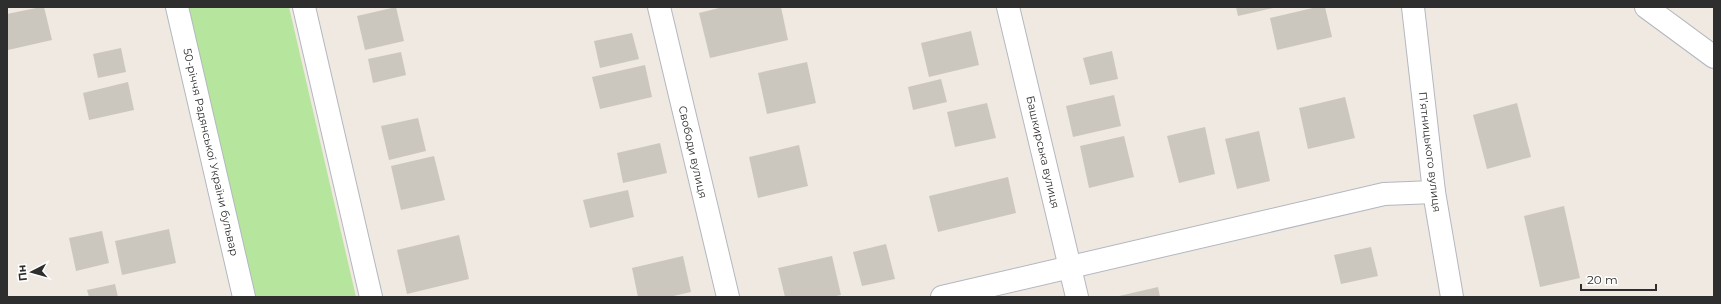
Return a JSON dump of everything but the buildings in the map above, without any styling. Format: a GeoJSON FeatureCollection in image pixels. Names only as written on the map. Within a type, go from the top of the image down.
{"type":"FeatureCollection","features":[{"type":"Feature","properties":{"kind":"street","name":"50-річчя Радянської України бульвар"},"geometry":{"type":"LineString","coordinates":[[177,7],[244,297]]}},
{"type":"Feature","properties":{"kind":"street"},"geometry":{"type":"LineString","coordinates":[[304,7],[371,297]]}},
{"type":"Feature","properties":{"kind":"street","name":"Свободи вулиця"},"geometry":{"type":"LineString","coordinates":[[659,7],[728,297]]}},
{"type":"Feature","properties":{"kind":"street","name":"Башкирська вулиця"},"geometry":{"type":"LineString","coordinates":[[1008,7],[1077,297]]}},
{"type":"Feature","properties":{"kind":"street","name":"П’ятницького вулиця"},"geometry":{"type":"LineString","coordinates":[[1413,7],[1434,192],[1452,297]]}},
{"type":"Feature","properties":{"kind":"street"},"geometry":{"type":"LineString","coordinates":[[1646,7],[1714,57]]}},
{"type":"Feature","properties":{"kind":"street"},"geometry":{"type":"LineString","coordinates":[[942,297],[1384,194],[1434,192]]}},
{"type":"Feature","properties":{"kind":"green space"},"geometry":{"type":"Polygon","coordinates":[[[188,7],[289,7],[356,297],[255,297],[188,7]]]}}]}
